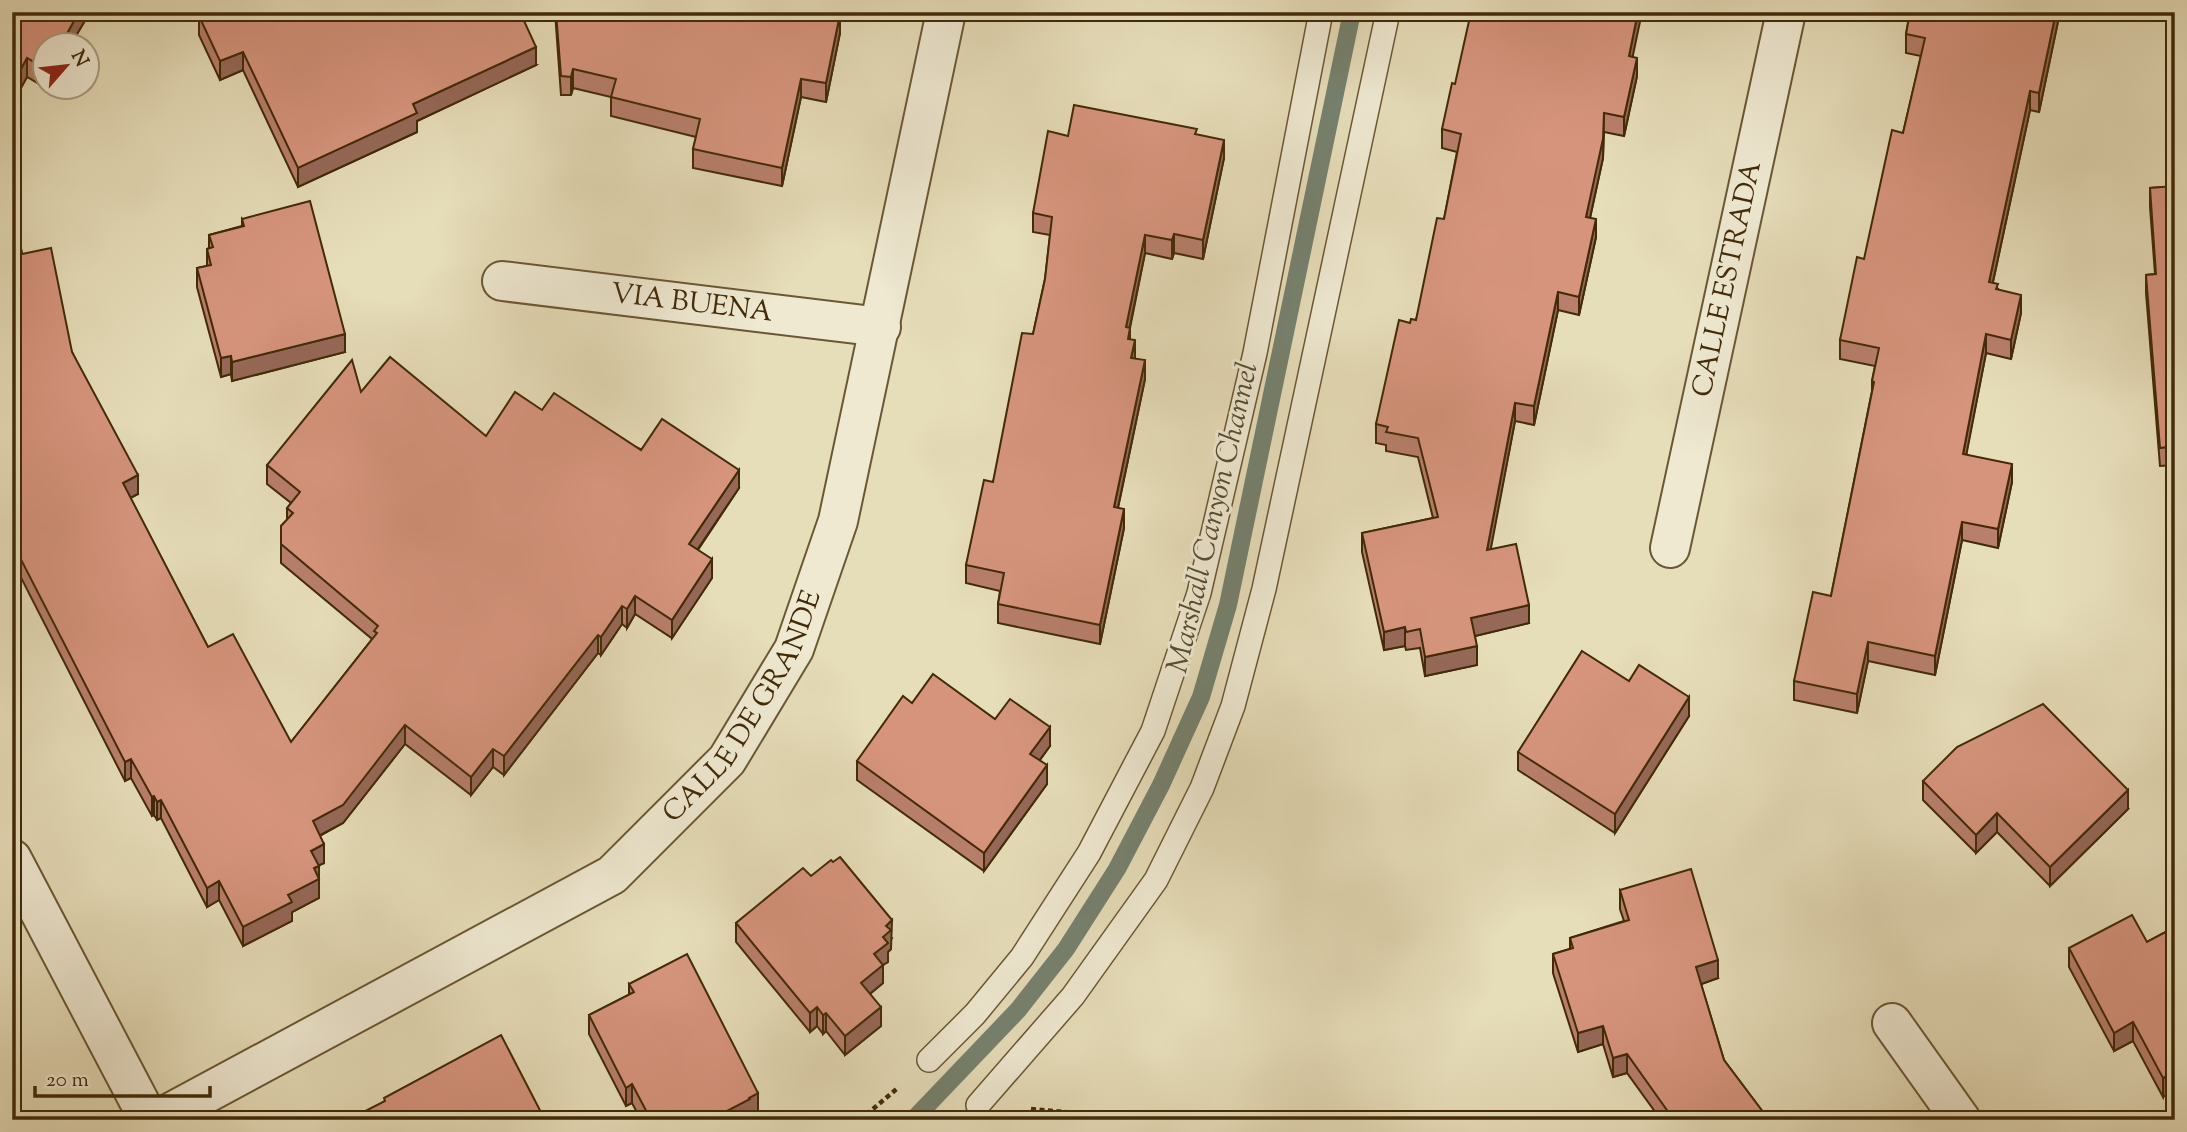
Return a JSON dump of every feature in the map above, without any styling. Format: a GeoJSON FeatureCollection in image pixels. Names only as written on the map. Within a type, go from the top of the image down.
{"type":"FeatureCollection","features":[{"type":"Feature","properties":{"kind":"street","name":"CALLE DE GRANDE"},"geometry":{"type":"LineString","coordinates":[[157,1120],[612,875],[727,760],[794,649],[838,521],[946,12]]}},
{"type":"Feature","properties":{"kind":"street","name":"CALLE ESTRADA"},"geometry":{"type":"LineString","coordinates":[[1670,548],[1786,12]]}},
{"type":"Feature","properties":{"kind":"street","name":"VIA BUENA"},"geometry":{"type":"LineString","coordinates":[[502,281],[881,327]]}},
{"type":"Feature","properties":{"kind":"street"},"geometry":{"type":"LineString","coordinates":[[12,859],[149,1120]]}},
{"type":"Feature","properties":{"kind":"street"},"geometry":{"type":"LineString","coordinates":[[1892,1023],[1961,1120]]}},
{"type":"Feature","properties":{"kind":"lane"},"geometry":{"type":"LineString","coordinates":[[929,1060],[975,1014],[1022,957],[1090,853],[1153,732],[1199,593],[1255,353],[1321,12]]}},
{"type":"Feature","properties":{"kind":"lane"},"geometry":{"type":"LineString","coordinates":[[978,1105],[1073,996],[1156,880],[1202,788],[1233,706],[1264,589],[1388,12]]}},
{"type":"Feature","properties":{"kind":"path"},"geometry":{"type":"LineString","coordinates":[[860,1120],[929,1060]]}},
{"type":"Feature","properties":{"kind":"path"},"geometry":{"type":"LineString","coordinates":[[978,1105],[1152,1120]]}},
{"type":"Feature","properties":{"kind":"building"},"geometry":{"type":"Polygon","coordinates":[[[12,12],[79,12],[68,32],[32,32],[32,61],[27,58],[12,85],[12,12]]]}},
{"type":"Feature","properties":{"kind":"building"},"geometry":{"type":"Polygon","coordinates":[[[199,12],[520,12],[536,47],[413,104],[417,113],[298,168],[243,52],[220,61],[199,12]]]}},
{"type":"Feature","properties":{"kind":"building"},"geometry":{"type":"Polygon","coordinates":[[[556,12],[840,14],[826,83],[801,79],[782,168],[693,149],[700,119],[611,97],[616,79],[573,69],[571,77],[561,76],[556,12]]]}},
{"type":"Feature","properties":{"kind":"building"},"geometry":{"type":"Polygon","coordinates":[[[1471,12],[1638,12],[1629,56],[1637,58],[1624,117],[1604,113],[1603,139],[1586,217],[1596,219],[1579,297],[1558,292],[1534,406],[1515,403],[1487,550],[1516,544],[1529,605],[1471,618],[1477,646],[1425,657],[1420,629],[1406,632],[1405,627],[1384,632],[1362,533],[1438,517],[1418,438],[1386,432],[1388,427],[1376,424],[1399,320],[1410,323],[1411,319],[1416,320],[1437,218],[1444,219],[1461,134],[1442,129],[1471,12]]]}},
{"type":"Feature","properties":{"kind":"building"},"geometry":{"type":"Polygon","coordinates":[[[1910,12],[2056,12],[2039,93],[2030,91],[1989,282],[1998,284],[1996,289],[2021,295],[2011,340],[1986,334],[1963,454],[2012,464],[1998,529],[1962,522],[1935,656],[1868,642],[1857,694],[1794,681],[1813,592],[1831,596],[1874,382],[1872,381],[1879,348],[1840,340],[1857,257],[1864,259],[1892,130],[1903,133],[1925,38],[1906,34],[1910,12]]]}},
{"type":"Feature","properties":{"kind":"building"},"geometry":{"type":"Polygon","coordinates":[[[1074,105],[1197,129],[1195,134],[1224,140],[1203,240],[1174,234],[1172,240],[1145,235],[1126,327],[1130,328],[1128,339],[1135,340],[1131,358],[1145,360],[1114,507],[1124,509],[1100,625],[998,604],[1004,573],[966,565],[984,480],[993,482],[1022,333],[1033,334],[1045,279],[1052,217],[1033,213],[1048,131],[1068,136],[1074,105]]]}},
{"type":"Feature","properties":{"kind":"building"},"geometry":{"type":"Polygon","coordinates":[[[2175,186],[2175,446],[2160,448],[2146,275],[2156,274],[2150,188],[2175,186]]]}},
{"type":"Feature","properties":{"kind":"building"},"geometry":{"type":"Polygon","coordinates":[[[310,201],[345,334],[232,362],[231,356],[221,358],[197,268],[211,265],[207,249],[213,247],[209,235],[244,226],[242,219],[310,201]]]}},
{"type":"Feature","properties":{"kind":"building"},"geometry":{"type":"Polygon","coordinates":[[[12,203],[22,254],[51,248],[72,352],[138,475],[123,483],[208,647],[233,634],[291,742],[377,633],[374,631],[378,626],[281,544],[281,526],[293,513],[287,508],[300,492],[267,465],[352,360],[361,392],[390,357],[486,436],[515,392],[542,410],[554,393],[641,450],[662,419],[739,470],[689,544],[712,559],[672,620],[635,596],[627,609],[622,606],[601,637],[598,635],[504,756],[493,749],[471,777],[405,725],[343,805],[313,821],[324,844],[311,851],[319,866],[314,868],[319,879],[288,895],[292,902],[243,927],[219,881],[207,888],[161,800],[157,802],[154,796],[152,797],[131,759],[125,762],[12,542],[12,203]]]}},
{"type":"Feature","properties":{"kind":"building"},"geometry":{"type":"Polygon","coordinates":[[[1582,651],[1629,681],[1639,665],[1689,697],[1615,814],[1518,752],[1582,651]]]}},
{"type":"Feature","properties":{"kind":"building"},"geometry":{"type":"Polygon","coordinates":[[[933,674],[995,719],[1010,699],[1050,727],[1030,754],[1047,765],[984,853],[857,761],[903,696],[912,703],[933,674]]]}},
{"type":"Feature","properties":{"kind":"building"},"geometry":{"type":"Polygon","coordinates":[[[2043,704],[2128,790],[2050,867],[1997,813],[1976,835],[1923,781],[1957,747],[2043,704]]]}},
{"type":"Feature","properties":{"kind":"building"},"geometry":{"type":"Polygon","coordinates":[[[840,857],[892,920],[886,926],[891,930],[883,937],[888,943],[874,954],[883,965],[861,983],[881,1007],[845,1036],[826,1013],[823,1015],[817,1007],[810,1013],[736,923],[803,868],[811,876],[831,860],[833,862],[840,857]]]}},
{"type":"Feature","properties":{"kind":"building"},"geometry":{"type":"Polygon","coordinates":[[[1691,869],[1718,960],[1696,967],[1724,1060],[1769,1120],[1674,1120],[1627,1054],[1613,1058],[1603,1026],[1578,1033],[1553,954],[1573,948],[1570,938],[1629,920],[1620,890],[1691,869]]]}},
{"type":"Feature","properties":{"kind":"building"},"geometry":{"type":"Polygon","coordinates":[[[2132,915],[2147,942],[2175,927],[2175,1072],[2163,1078],[2133,1022],[2114,1033],[2069,948],[2132,915]]]}},
{"type":"Feature","properties":{"kind":"building"},"geometry":{"type":"Polygon","coordinates":[[[687,954],[758,1093],[725,1112],[726,1115],[717,1120],[651,1120],[632,1084],[626,1088],[589,1015],[634,992],[629,984],[687,954]]]}},
{"type":"Feature","properties":{"kind":"building"},"geometry":{"type":"Polygon","coordinates":[[[501,1035],[545,1120],[348,1120],[385,1101],[384,1098],[501,1035]]]}},
{"type":"Feature","properties":{"kind":"waterway","name":"Marshall Canyon Channel"},"geometry":{"type":"LineString","coordinates":[[913,1120],[1018,1010],[1066,949],[1117,869],[1161,785],[1201,697],[1228,605],[1352,12]]}}]}
